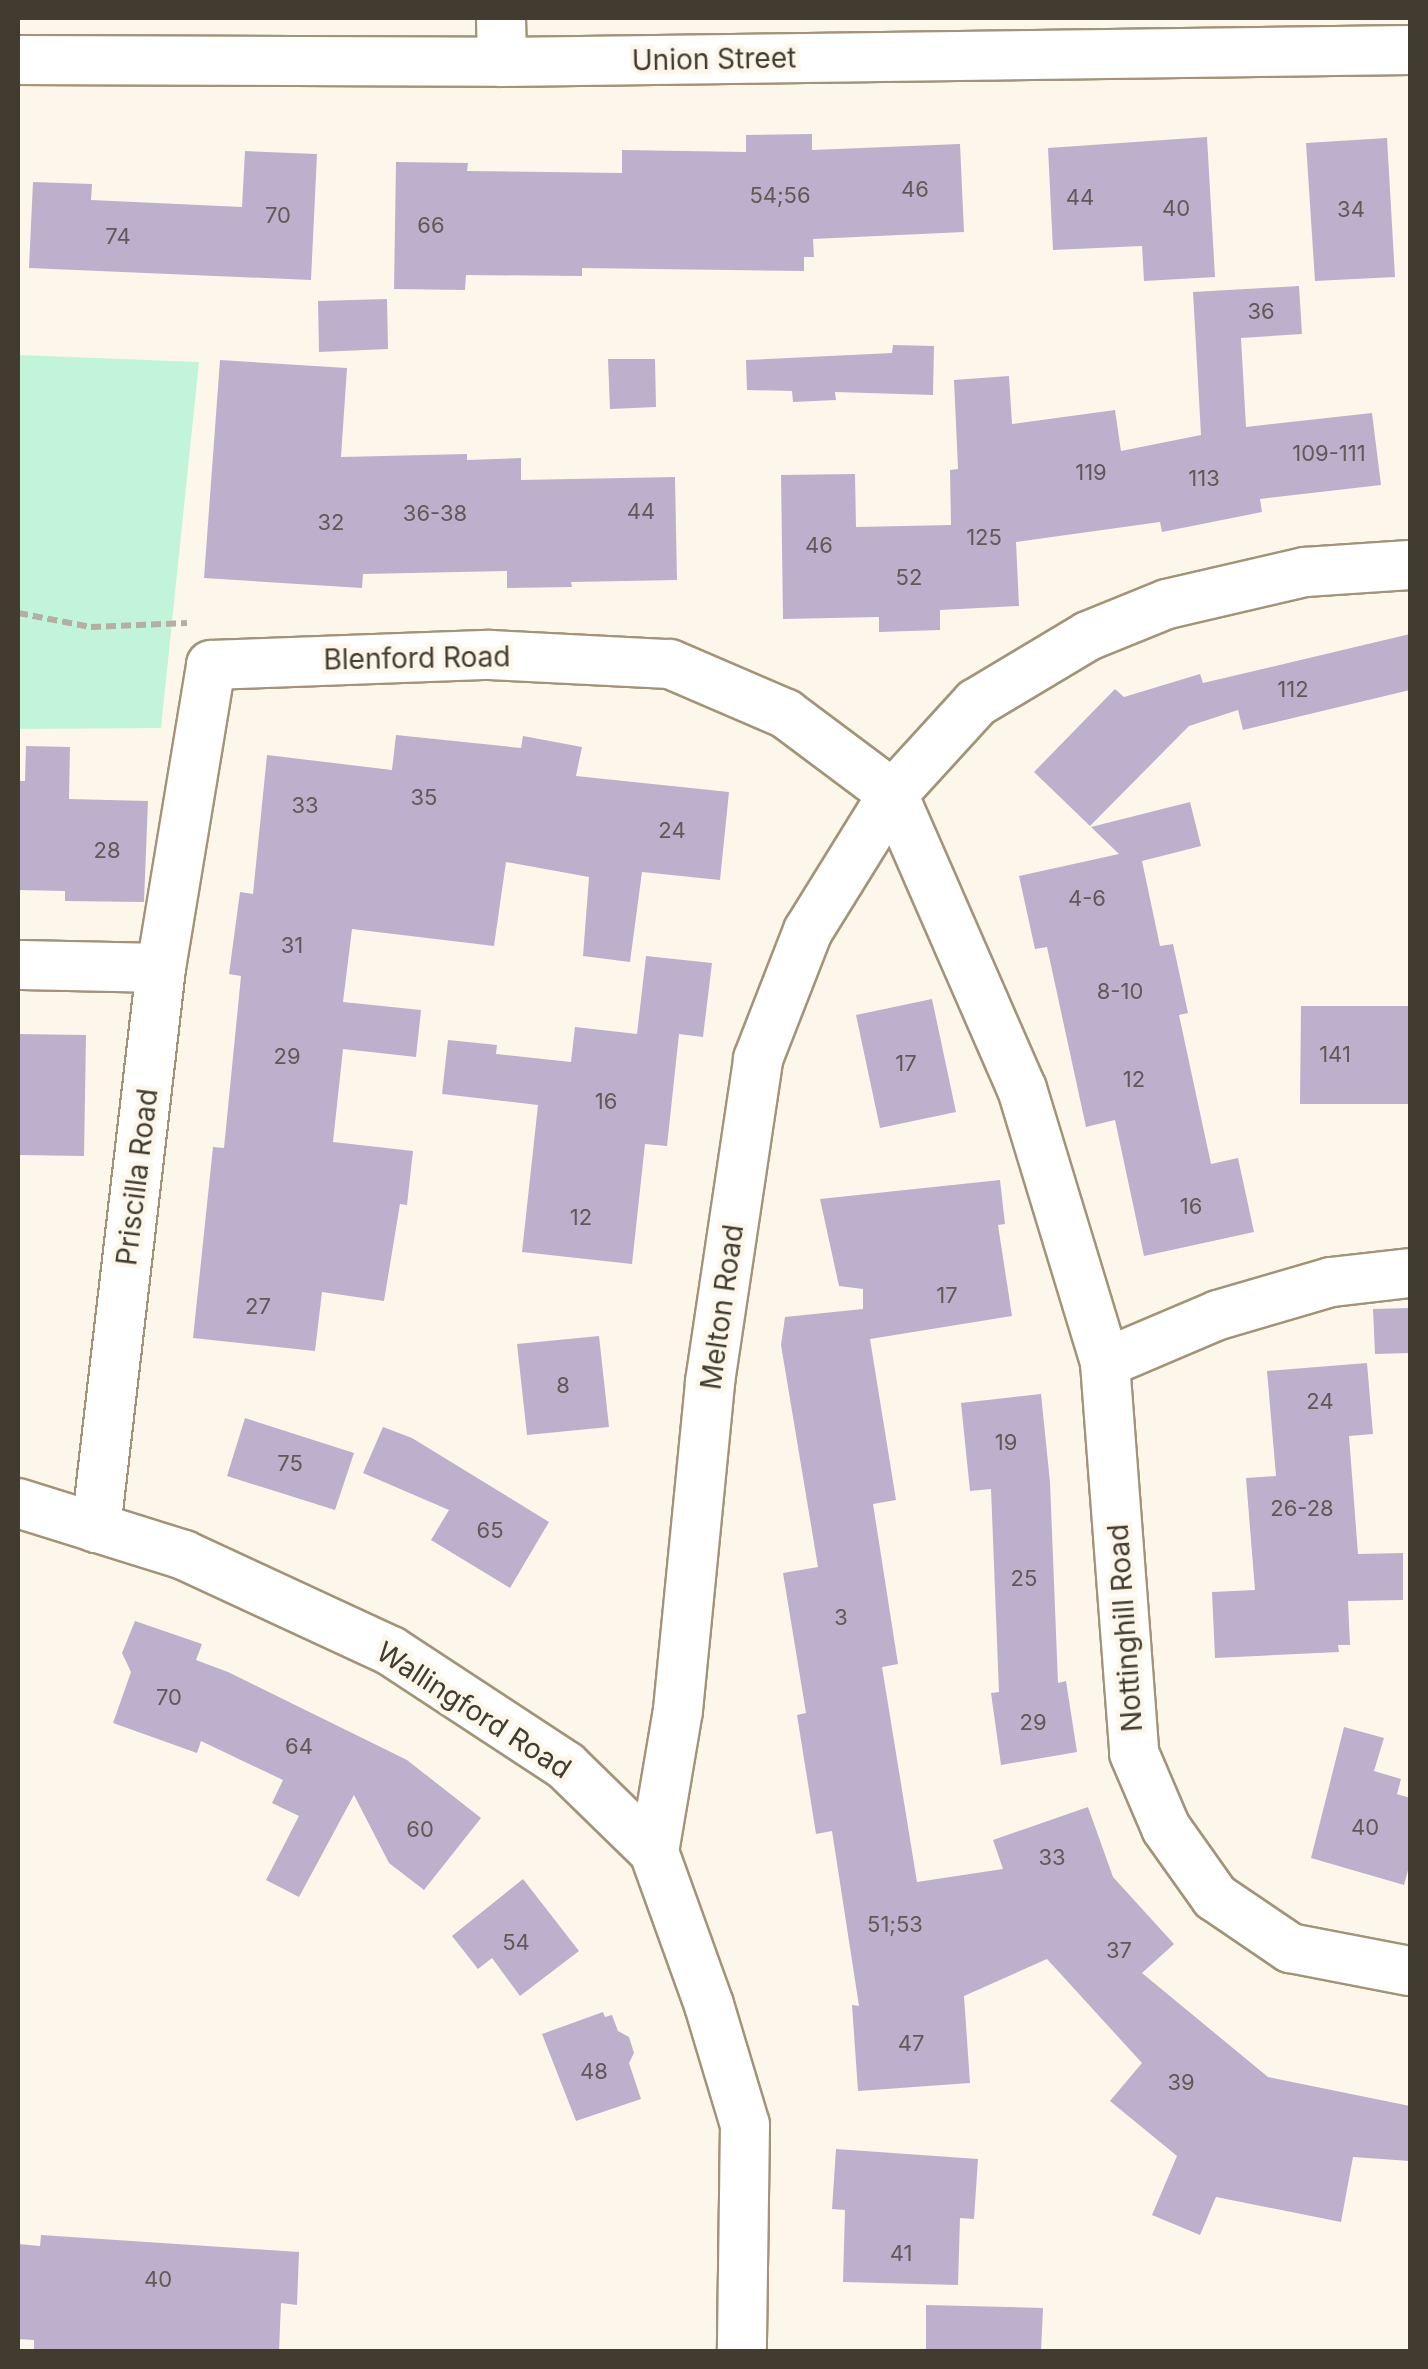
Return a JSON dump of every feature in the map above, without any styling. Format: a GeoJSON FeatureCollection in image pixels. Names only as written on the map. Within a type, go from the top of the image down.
{"type":"FeatureCollection","features":[{"type":"Feature","properties":{"kind":"street","name":"Union Street"},"geometry":{"type":"LineString","coordinates":[[18,60],[502,40],[1038,36],[1404,39]]}},
{"type":"Feature","properties":{"kind":"street","name":"Melton Road"},"geometry":{"type":"LineString","coordinates":[[654,1852],[678,1710],[710,1382],[758,1059],[808,931],[893,794],[976,703],[1088,636],[1168,604],[1305,572],[1410,565]]}},
{"type":"Feature","properties":{"kind":"street","name":"Blenford Road"},"geometry":{"type":"LineString","coordinates":[[161,968],[211,665],[490,655],[670,664],[786,714],[893,794]]}},
{"type":"Feature","properties":{"kind":"street","name":"Nottinghill Road"},"geometry":{"type":"LineString","coordinates":[[893,794],[1022,1088],[1106,1364],[1134,1754],[1166,1828],[1214,1897],[1290,1948],[1410,1971]]}},
{"type":"Feature","properties":{"kind":"street"},"geometry":{"type":"LineString","coordinates":[[18,965],[161,968]]}},
{"type":"Feature","properties":{"kind":"street","name":"Priscilla Road"},"geometry":{"type":"LineString","coordinates":[[96,1528],[161,968]]}},
{"type":"Feature","properties":{"kind":"street"},"geometry":{"type":"LineString","coordinates":[[1106,1364],[1255,1304],[1330,1282],[1410,1273]]}},
{"type":"Feature","properties":{"kind":"street","name":"Wallingford Road"},"geometry":{"type":"LineString","coordinates":[[18,1503],[184,1555],[392,1652],[566,1766],[654,1852],[709,2006],[745,2125],[742,2352]]}},
{"type":"Feature","properties":{"kind":"path"},"geometry":{"type":"LineString","coordinates":[[18,612],[91,627],[188,623]]}},
{"type":"Feature","properties":{"kind":"green space"},"geometry":{"type":"Polygon","coordinates":[[[18,217],[19,355],[199,362],[161,728],[18,729],[18,217]]]}},
{"type":"Feature","properties":{"kind":"building"},"geometry":{"type":"Polygon","coordinates":[[[812,134],[812,150],[960,144],[964,232],[813,239],[814,257],[804,257],[804,271],[582,268],[582,276],[466,275],[465,290],[394,289],[396,162],[468,163],[467,171],[622,173],[622,150],[746,152],[746,135],[812,134]]]}},
{"type":"Feature","properties":{"kind":"building"},"geometry":{"type":"Polygon","coordinates":[[[1207,137],[1215,277],[1144,281],[1142,246],[1053,250],[1048,148],[1207,137]]]}},
{"type":"Feature","properties":{"kind":"building"},"geometry":{"type":"Polygon","coordinates":[[[1387,138],[1395,277],[1315,281],[1306,143],[1387,138]]]}},
{"type":"Feature","properties":{"kind":"building"},"geometry":{"type":"Polygon","coordinates":[[[245,151],[317,154],[311,280],[29,268],[33,182],[92,184],[91,200],[242,207],[245,151]]]}},
{"type":"Feature","properties":{"kind":"building"},"geometry":{"type":"Polygon","coordinates":[[[1299,286],[1302,334],[1241,338],[1246,427],[1372,413],[1381,485],[1260,499],[1262,512],[1162,532],[1160,522],[1016,542],[1019,606],[940,610],[940,630],[879,632],[879,617],[783,619],[781,475],[855,474],[856,527],[951,525],[950,470],[958,469],[954,380],[1009,376],[1012,424],[1115,410],[1121,451],[1201,435],[1193,292],[1299,286]]]}},
{"type":"Feature","properties":{"kind":"building"},"geometry":{"type":"Polygon","coordinates":[[[387,299],[388,349],[319,352],[318,301],[387,299]]]}},
{"type":"Feature","properties":{"kind":"building"},"geometry":{"type":"Polygon","coordinates":[[[893,345],[934,346],[933,395],[835,392],[836,400],[793,402],[792,391],[747,390],[746,360],[892,353],[893,345]]]}},
{"type":"Feature","properties":{"kind":"building"},"geometry":{"type":"Polygon","coordinates":[[[608,359],[655,359],[656,407],[610,409],[608,359]]]}},
{"type":"Feature","properties":{"kind":"building"},"geometry":{"type":"Polygon","coordinates":[[[220,360],[347,368],[341,457],[467,454],[467,460],[521,458],[521,480],[675,477],[677,580],[507,588],[507,571],[363,574],[362,588],[204,578],[220,360]]]}},
{"type":"Feature","properties":{"kind":"building"},"geometry":{"type":"Polygon","coordinates":[[[1410,634],[1410,690],[1243,730],[1238,710],[1189,726],[1090,826],[1034,772],[1115,689],[1124,697],[1200,674],[1203,683],[1410,634]]]}},
{"type":"Feature","properties":{"kind":"building"},"geometry":{"type":"Polygon","coordinates":[[[396,735],[521,748],[523,736],[582,747],[576,776],[729,792],[720,880],[642,872],[630,962],[583,956],[589,877],[506,862],[494,946],[352,929],[343,1002],[421,1010],[416,1057],[343,1049],[333,1142],[413,1151],[407,1205],[400,1204],[384,1301],[322,1292],[315,1351],[193,1338],[213,1147],[224,1148],[241,976],[229,974],[240,892],[253,894],[267,755],[392,770],[396,735]]]}},
{"type":"Feature","properties":{"kind":"building"},"geometry":{"type":"Polygon","coordinates":[[[26,746],[70,747],[69,799],[148,801],[144,902],[65,901],[65,891],[18,890],[18,781],[25,781],[26,746]]]}},
{"type":"Feature","properties":{"kind":"building"},"geometry":{"type":"Polygon","coordinates":[[[1190,802],[1201,846],[1142,861],[1160,946],[1173,944],[1188,1013],[1179,1015],[1211,1164],[1238,1158],[1254,1232],[1144,1256],[1115,1120],[1086,1127],[1047,947],[1035,949],[1019,876],[1119,854],[1091,827],[1190,802]]]}},
{"type":"Feature","properties":{"kind":"building"},"geometry":{"type":"Polygon","coordinates":[[[646,956],[712,963],[703,1037],[679,1034],[667,1146],[645,1144],[632,1264],[522,1252],[538,1105],[442,1094],[448,1040],[497,1045],[496,1054],[571,1062],[575,1027],[637,1034],[646,956]]]}},
{"type":"Feature","properties":{"kind":"building"},"geometry":{"type":"Polygon","coordinates":[[[932,999],[956,1112],[880,1128],[856,1015],[932,999]]]}},
{"type":"Feature","properties":{"kind":"building"},"geometry":{"type":"Polygon","coordinates":[[[1301,1006],[1410,1006],[1410,1104],[1300,1104],[1301,1006]]]}},
{"type":"Feature","properties":{"kind":"building"},"geometry":{"type":"Polygon","coordinates":[[[18,1034],[86,1035],[84,1156],[18,1155],[18,1034]]]}},
{"type":"Feature","properties":{"kind":"building"},"geometry":{"type":"Polygon","coordinates":[[[1000,1180],[1005,1224],[998,1225],[1012,1316],[870,1339],[896,1500],[873,1504],[898,1664],[882,1667],[917,1882],[1003,1869],[993,1840],[1088,1807],[1113,1877],[1174,1944],[1142,1973],[1268,2077],[1410,2106],[1410,2161],[1353,2157],[1341,2222],[1216,2197],[1200,2235],[1152,2215],[1177,2156],[1110,2101],[1142,2063],[1047,1959],[964,1996],[970,2083],[858,2091],[852,2005],[859,2006],[832,1831],[816,1834],[797,1715],[806,1713],[783,1573],[818,1567],[781,1345],[785,1317],[863,1309],[863,1289],[839,1286],[820,1199],[1000,1180]]]}},
{"type":"Feature","properties":{"kind":"building"},"geometry":{"type":"Polygon","coordinates":[[[1410,1308],[1410,1353],[1375,1354],[1373,1309],[1410,1308]]]}},
{"type":"Feature","properties":{"kind":"building"},"geometry":{"type":"Polygon","coordinates":[[[599,1336],[609,1427],[527,1435],[517,1344],[599,1336]]]}},
{"type":"Feature","properties":{"kind":"building"},"geometry":{"type":"Polygon","coordinates":[[[1367,1363],[1373,1434],[1349,1436],[1358,1554],[1403,1553],[1403,1600],[1348,1601],[1350,1645],[1338,1645],[1339,1652],[1215,1658],[1212,1592],[1255,1590],[1246,1478],[1276,1476],[1267,1371],[1367,1363]]]}},
{"type":"Feature","properties":{"kind":"building"},"geometry":{"type":"Polygon","coordinates":[[[1041,1394],[1050,1482],[1058,1683],[1066,1681],[1077,1752],[1001,1765],[991,1693],[999,1692],[991,1489],[970,1491],[961,1403],[1041,1394]]]}},
{"type":"Feature","properties":{"kind":"building"},"geometry":{"type":"Polygon","coordinates":[[[245,1418],[354,1453],[335,1510],[227,1476],[245,1418]]]}},
{"type":"Feature","properties":{"kind":"building"},"geometry":{"type":"Polygon","coordinates":[[[383,1427],[412,1438],[549,1522],[510,1588],[431,1540],[449,1510],[363,1473],[383,1427]]]}},
{"type":"Feature","properties":{"kind":"building"},"geometry":{"type":"Polygon","coordinates":[[[135,1621],[202,1644],[196,1660],[407,1760],[481,1818],[424,1890],[389,1863],[354,1795],[299,1897],[266,1880],[299,1816],[272,1803],[283,1780],[201,1741],[197,1753],[113,1723],[131,1672],[122,1653],[135,1621]]]}},
{"type":"Feature","properties":{"kind":"building"},"geometry":{"type":"Polygon","coordinates":[[[1344,1727],[1384,1738],[1374,1771],[1401,1779],[1397,1794],[1410,1798],[1410,1863],[1404,1885],[1311,1858],[1344,1727]]]}},
{"type":"Feature","properties":{"kind":"building"},"geometry":{"type":"Polygon","coordinates":[[[523,1879],[579,1951],[520,1996],[492,1958],[478,1969],[452,1936],[523,1879]]]}},
{"type":"Feature","properties":{"kind":"building"},"geometry":{"type":"Polygon","coordinates":[[[603,2012],[605,2017],[612,2015],[618,2031],[629,2037],[634,2053],[629,2063],[641,2099],[576,2121],[542,2034],[603,2012]]]}},
{"type":"Feature","properties":{"kind":"building"},"geometry":{"type":"Polygon","coordinates":[[[836,2149],[978,2159],[974,2219],[960,2218],[958,2285],[843,2282],[845,2210],[832,2209],[836,2149]]]}},
{"type":"Feature","properties":{"kind":"building"},"geometry":{"type":"Polygon","coordinates":[[[41,2235],[299,2252],[297,2305],[281,2303],[279,2352],[34,2350],[34,2340],[18,2339],[18,2244],[40,2246],[41,2235]]]}},
{"type":"Feature","properties":{"kind":"building"},"geometry":{"type":"Polygon","coordinates":[[[926,2305],[1043,2308],[1041,2352],[926,2352],[926,2305]]]}}]}
